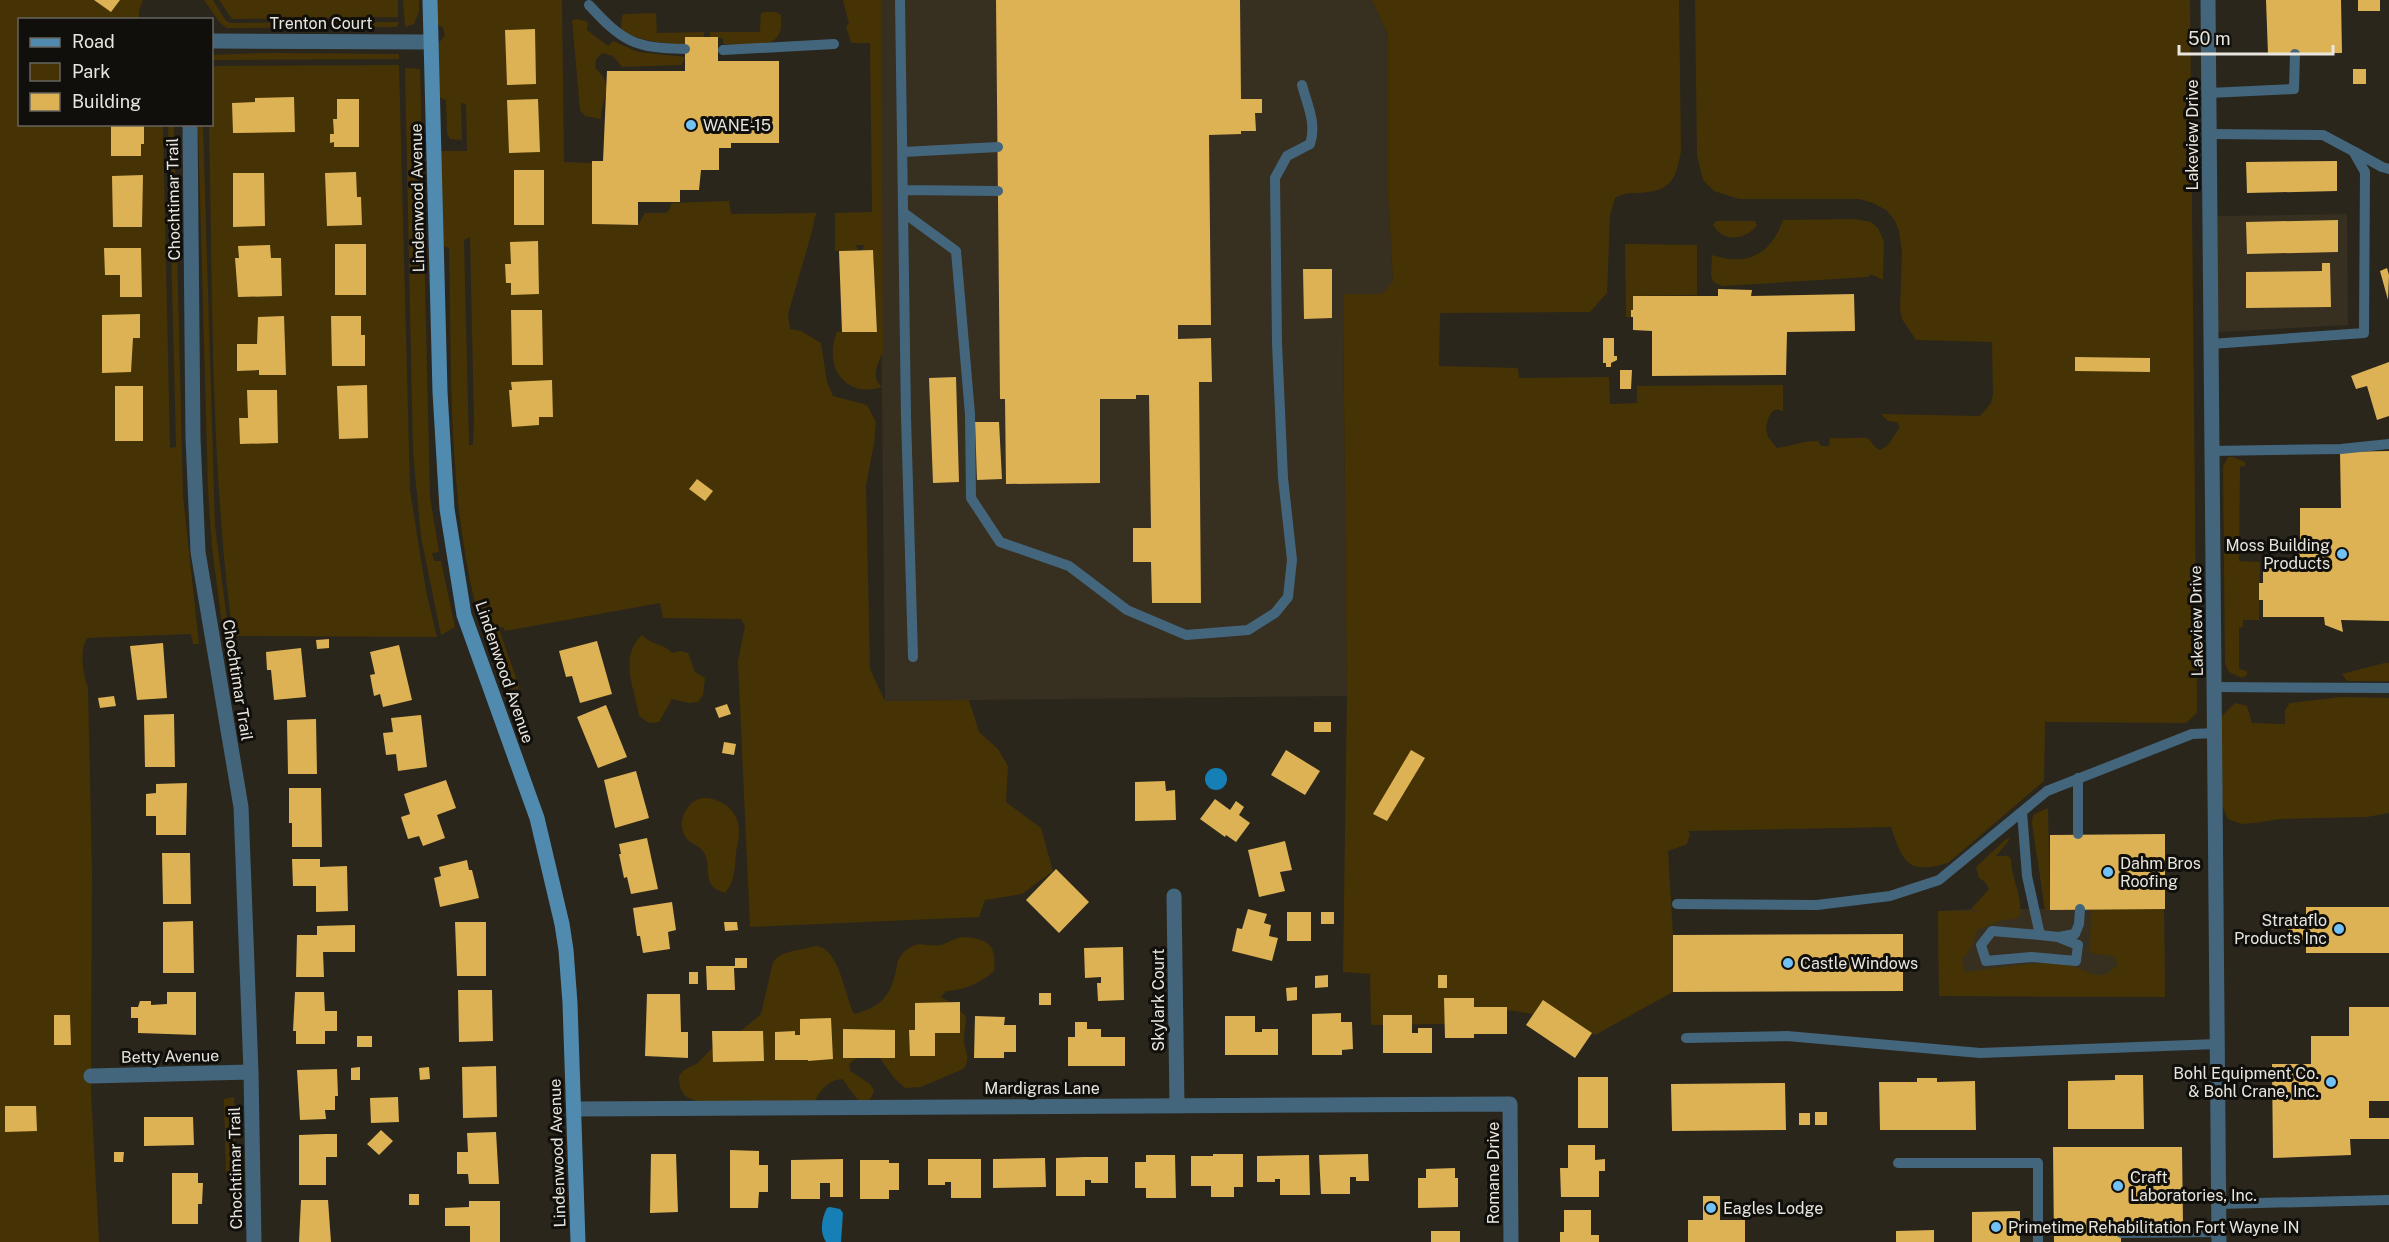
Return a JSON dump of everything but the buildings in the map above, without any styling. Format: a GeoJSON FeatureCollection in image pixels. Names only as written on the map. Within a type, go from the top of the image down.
{"type":"FeatureCollection","features":[{"type":"Feature","properties":{"kind":"street","name":"Lindenwood Avenue"},"geometry":{"type":"LineString","coordinates":[[430,0],[440,392],[447,509],[464,615],[537,818],[567,950],[578,1242]]}},
{"type":"Feature","properties":{"kind":"street","name":"Lakeview Drive"},"geometry":{"type":"LineString","coordinates":[[2208,0],[2219,1237]]}},
{"type":"Feature","properties":{"kind":"street","name":"Trenton Court"},"geometry":{"type":"LineString","coordinates":[[213,41],[431,42]]}},
{"type":"Feature","properties":{"kind":"street","name":"Chochtimar Trail"},"geometry":{"type":"LineString","coordinates":[[190,126],[193,438],[198,552],[241,807],[251,1072],[254,1242]]}},
{"type":"Feature","properties":{"kind":"street","name":"Skylark Court"},"geometry":{"type":"LineString","coordinates":[[1174,896],[1177,1105]]}},
{"type":"Feature","properties":{"kind":"street","name":"Betty Avenue"},"geometry":{"type":"LineString","coordinates":[[91,1076],[251,1072]]}},
{"type":"Feature","properties":{"kind":"street","name":"Mardigras Lane"},"geometry":{"type":"LineString","coordinates":[[574,1109],[1510,1104]]}},
{"type":"Feature","properties":{"kind":"street","name":"Romane Drive"},"geometry":{"type":"LineString","coordinates":[[1510,1104],[1511,1242]]}},
{"type":"Feature","properties":{"kind":"lane"},"geometry":{"type":"LineString","coordinates":[[900,0],[906,416],[913,657]]}},
{"type":"Feature","properties":{"kind":"lane"},"geometry":{"type":"LineString","coordinates":[[589,5],[610,28],[632,43],[658,49],[685,50]]}},
{"type":"Feature","properties":{"kind":"lane"},"geometry":{"type":"LineString","coordinates":[[723,50],[834,44]]}},
{"type":"Feature","properties":{"kind":"lane"},"geometry":{"type":"LineString","coordinates":[[2209,93],[2294,89],[2295,54]]}},
{"type":"Feature","properties":{"kind":"lane"},"geometry":{"type":"LineString","coordinates":[[904,213],[956,251],[970,414],[971,498],[1000,542],[1069,566],[1127,610],[1186,635],[1248,630],[1275,612],[1288,597],[1292,560],[1283,478],[1277,343],[1275,178],[1287,156],[1310,144],[1313,135],[1312,122],[1302,85]]}},
{"type":"Feature","properties":{"kind":"lane"},"geometry":{"type":"LineString","coordinates":[[2210,134],[2323,135],[2389,169]]}},
{"type":"Feature","properties":{"kind":"lane"},"geometry":{"type":"LineString","coordinates":[[903,152],[998,147]]}},
{"type":"Feature","properties":{"kind":"lane"},"geometry":{"type":"LineString","coordinates":[[2211,344],[2364,333],[2365,171],[2353,151]]}},
{"type":"Feature","properties":{"kind":"lane"},"geometry":{"type":"LineString","coordinates":[[904,190],[998,191]]}},
{"type":"Feature","properties":{"kind":"lane"},"geometry":{"type":"LineString","coordinates":[[2212,451],[2341,449],[2389,444]]}},
{"type":"Feature","properties":{"kind":"lane"},"geometry":{"type":"LineString","coordinates":[[2214,687],[2389,688]]}},
{"type":"Feature","properties":{"kind":"lane"},"geometry":{"type":"LineString","coordinates":[[1677,904],[1817,905],[1890,896],[1939,880],[2047,791],[2192,734],[2215,734]]}},
{"type":"Feature","properties":{"kind":"lane"},"geometry":{"type":"LineString","coordinates":[[2078,778],[2078,834]]}},
{"type":"Feature","properties":{"kind":"lane"},"geometry":{"type":"LineString","coordinates":[[2022,812],[2026,876],[2040,935]]}},
{"type":"Feature","properties":{"kind":"lane"},"geometry":{"type":"LineString","coordinates":[[2058,937],[2075,934],[2079,924],[2080,909]]}},
{"type":"Feature","properties":{"kind":"lane"},"geometry":{"type":"LineString","coordinates":[[1992,932],[2040,935],[2058,937],[2078,945],[2076,961],[2031,957],[1986,961],[1981,945],[1992,932]]}},
{"type":"Feature","properties":{"kind":"lane"},"geometry":{"type":"LineString","coordinates":[[1686,1038],[1787,1036],[1980,1053],[2217,1044]]}},
{"type":"Feature","properties":{"kind":"lane"},"geometry":{"type":"LineString","coordinates":[[1898,1163],[2038,1163],[2038,1242]]}},
{"type":"Feature","properties":{"kind":"lane"},"geometry":{"type":"LineString","coordinates":[[2218,1204],[2389,1200]]}},
{"type":"Feature","properties":{"kind":"lane"},"geometry":{"type":"LineString","coordinates":[[2121,1233],[2219,1237]]}},
{"type":"Feature","properties":{"kind":"shaded area"},"geometry":{"type":"Polygon","coordinates":[[[878,0],[1372,0],[1388,35],[1388,194],[1393,282],[1382,294],[1343,295],[1347,696],[885,701],[878,0]]]}},
{"type":"Feature","properties":{"kind":"shaded area"},"geometry":{"type":"Polygon","coordinates":[[[2347,214],[2348,325],[2218,332],[2217,216],[2347,214]]]}},
{"type":"Feature","properties":{"kind":"shaded area"},"geometry":{"type":"Polygon","coordinates":[[[2164,909],[2165,997],[1939,996],[1938,911],[2164,909]]]}},
{"type":"Feature","properties":{"kind":"green space"},"geometry":{"type":"Polygon","coordinates":[[[0,0],[143,0],[139,18],[18,18],[18,126],[163,126],[170,448],[176,447],[168,126],[174,126],[183,496],[199,644],[193,644],[191,634],[87,638],[83,650],[83,670],[88,688],[92,871],[91,1091],[99,1242],[0,1242],[0,0]]]}},
{"type":"Feature","properties":{"kind":"green space"},"geometry":{"type":"Polygon","coordinates":[[[204,0],[213,0],[226,21],[231,23],[399,22],[397,27],[227,28],[220,23],[204,0]]]}},
{"type":"Feature","properties":{"kind":"green space"},"geometry":{"type":"Polygon","coordinates":[[[219,0],[398,0],[398,17],[232,19],[219,0]]]}},
{"type":"Feature","properties":{"kind":"green space"},"geometry":{"type":"Polygon","coordinates":[[[403,0],[419,0],[419,12],[414,24],[405,27],[403,0]]]}},
{"type":"Feature","properties":{"kind":"green space"},"geometry":{"type":"Polygon","coordinates":[[[438,0],[562,0],[564,162],[592,163],[592,224],[638,225],[645,213],[666,213],[671,203],[729,201],[731,214],[816,213],[788,314],[790,329],[801,331],[821,343],[827,382],[833,396],[867,405],[876,422],[866,485],[870,669],[885,701],[969,700],[979,732],[998,749],[1008,766],[1006,802],[1041,828],[1053,871],[1022,894],[985,900],[979,917],[750,927],[738,661],[745,626],[741,619],[663,618],[660,603],[505,631],[503,627],[499,628],[519,686],[518,689],[503,689],[476,607],[460,518],[451,383],[449,248],[443,246],[439,151],[467,151],[466,104],[461,103],[462,140],[450,139],[447,134],[446,100],[438,97],[436,47],[445,35],[443,28],[437,24],[434,6],[438,0]],[[470,237],[464,240],[469,445],[473,445],[470,237]]]}},
{"type":"Feature","properties":{"kind":"green space"},"geometry":{"type":"Polygon","coordinates":[[[843,0],[881,0],[883,352],[877,365],[876,379],[882,387],[869,389],[857,388],[840,377],[833,357],[833,345],[837,332],[877,331],[873,250],[863,250],[864,245],[856,245],[858,250],[835,251],[835,213],[872,212],[870,43],[851,43],[846,26],[849,24],[843,0]]]}},
{"type":"Feature","properties":{"kind":"green space"},"geometry":{"type":"Polygon","coordinates":[[[1372,0],[1679,0],[1681,151],[1677,170],[1670,182],[1658,190],[1621,195],[1615,198],[1610,215],[1607,293],[1590,312],[1440,313],[1439,366],[1518,368],[1519,378],[1609,377],[1610,404],[1637,403],[1637,386],[1783,385],[1783,411],[1776,409],[1772,412],[1766,429],[1768,437],[1777,448],[1812,441],[1818,441],[1821,446],[1829,446],[1830,438],[1868,438],[1880,450],[1888,445],[1900,427],[1897,422],[1888,421],[1881,414],[1980,416],[1991,403],[1993,395],[1992,342],[1916,340],[1902,319],[1900,310],[1902,251],[1899,231],[1894,219],[1886,210],[1859,199],[1739,199],[1714,191],[1703,180],[1697,155],[1695,0],[2190,0],[2197,713],[2186,723],[2045,722],[2044,781],[1948,863],[1923,867],[1909,863],[1899,849],[1891,827],[1688,831],[1690,834],[1687,844],[1668,851],[1673,935],[1673,992],[1595,1035],[1543,1001],[1533,1014],[1507,1010],[1506,1006],[1448,1024],[1371,1025],[1370,974],[1343,972],[1347,696],[1343,294],[1382,294],[1393,281],[1388,194],[1388,35],[1372,0]],[[2075,357],[2075,371],[2150,371],[2150,358],[2075,357]]]}},
{"type":"Feature","properties":{"kind":"green space"},"geometry":{"type":"Polygon","coordinates":[[[776,12],[781,15],[780,32],[769,43],[762,45],[723,44],[723,38],[710,38],[710,32],[760,32],[761,13],[776,12]]]}},
{"type":"Feature","properties":{"kind":"green space"},"geometry":{"type":"Polygon","coordinates":[[[624,14],[656,14],[657,33],[704,32],[704,38],[688,44],[672,44],[642,39],[622,30],[624,14]]]}},
{"type":"Feature","properties":{"kind":"green space"},"geometry":{"type":"Polygon","coordinates":[[[572,20],[588,22],[587,30],[608,46],[613,41],[638,52],[686,57],[681,65],[622,67],[613,56],[602,53],[596,59],[595,68],[605,80],[606,86],[601,119],[585,116],[580,110],[572,20]]]}},
{"type":"Feature","properties":{"kind":"green space"},"geometry":{"type":"Polygon","coordinates":[[[399,54],[399,59],[213,60],[213,55],[399,54]]]}},
{"type":"Feature","properties":{"kind":"green space"},"geometry":{"type":"Polygon","coordinates":[[[399,65],[410,490],[426,591],[437,637],[233,636],[216,444],[209,126],[213,126],[213,66],[399,65]]]}},
{"type":"Feature","properties":{"kind":"green space"},"geometry":{"type":"Polygon","coordinates":[[[405,68],[420,69],[430,497],[439,552],[432,553],[434,561],[441,561],[455,627],[441,635],[421,537],[413,452],[405,68]]]}},
{"type":"Feature","properties":{"kind":"green space"},"geometry":{"type":"Polygon","coordinates":[[[198,126],[203,126],[215,526],[232,659],[226,655],[212,547],[208,489],[198,126]]]}},
{"type":"Feature","properties":{"kind":"green space"},"geometry":{"type":"Polygon","coordinates":[[[1855,219],[1871,222],[1878,228],[1884,241],[1883,280],[1871,274],[1868,277],[1723,286],[1713,282],[1712,255],[1736,259],[1756,255],[1771,242],[1783,220],[1855,219]]]}},
{"type":"Feature","properties":{"kind":"green space"},"geometry":{"type":"Polygon","coordinates":[[[1716,221],[1755,221],[1757,226],[1740,237],[1728,237],[1713,225],[1716,221]]]}},
{"type":"Feature","properties":{"kind":"green space"},"geometry":{"type":"Polygon","coordinates":[[[1625,244],[1697,245],[1697,295],[1633,296],[1631,317],[1626,317],[1625,244]]]}},
{"type":"Feature","properties":{"kind":"green space"},"geometry":{"type":"Polygon","coordinates":[[[2228,457],[2245,462],[2245,466],[2240,467],[2239,561],[2260,562],[2259,620],[2243,620],[2243,627],[2239,628],[2239,669],[2247,671],[2247,675],[2242,678],[2229,672],[2225,664],[2223,466],[2228,457]]]}},
{"type":"Feature","properties":{"kind":"green space"},"geometry":{"type":"Polygon","coordinates":[[[642,635],[672,653],[681,651],[688,653],[695,672],[705,678],[703,695],[698,702],[689,703],[672,699],[659,722],[649,723],[639,716],[630,674],[631,653],[642,635]]]}},
{"type":"Feature","properties":{"kind":"green space"},"geometry":{"type":"Polygon","coordinates":[[[2389,663],[2389,681],[2347,681],[2342,674],[2389,663]]]}},
{"type":"Feature","properties":{"kind":"green space"},"geometry":{"type":"Polygon","coordinates":[[[2341,697],[2389,698],[2389,813],[2367,817],[2280,819],[2242,824],[2228,819],[2222,806],[2222,716],[2235,703],[2247,706],[2252,723],[2285,724],[2285,710],[2290,703],[2341,697]]]}},
{"type":"Feature","properties":{"kind":"green space"},"geometry":{"type":"Polygon","coordinates":[[[703,798],[717,801],[729,808],[739,825],[734,874],[725,893],[712,885],[709,880],[706,856],[700,848],[687,839],[682,827],[687,808],[703,798]]]}},
{"type":"Feature","properties":{"kind":"green space"},"geometry":{"type":"Polygon","coordinates":[[[2048,808],[2050,910],[2045,910],[2032,823],[2033,815],[2048,808]]]}},
{"type":"Feature","properties":{"kind":"green space"},"geometry":{"type":"Polygon","coordinates":[[[2006,839],[2010,839],[1996,856],[2008,856],[2011,859],[2020,902],[2020,916],[1977,930],[1972,947],[1962,960],[1965,972],[2016,965],[2056,963],[2093,974],[2105,974],[2118,964],[2114,957],[2090,952],[2091,909],[2164,909],[2165,997],[1939,996],[1938,911],[1983,911],[1971,909],[1989,889],[1979,878],[1976,867],[2006,839]]]}},
{"type":"Feature","properties":{"kind":"green space"},"geometry":{"type":"Polygon","coordinates":[[[963,937],[979,939],[989,945],[995,962],[994,971],[984,979],[966,987],[946,991],[941,997],[955,1005],[966,1017],[964,1042],[967,1061],[963,1069],[921,1087],[905,1088],[894,1078],[877,1054],[861,1055],[849,1064],[850,1071],[870,1084],[874,1090],[866,1103],[858,1099],[842,1079],[825,1086],[815,1102],[729,1105],[697,1101],[687,1097],[681,1090],[679,1076],[684,1070],[698,1063],[709,1051],[736,1035],[761,1014],[773,962],[783,954],[814,946],[824,949],[836,964],[854,1014],[871,1008],[887,995],[900,957],[908,949],[917,944],[941,945],[963,937]]]}},
{"type":"Feature","properties":{"kind":"green space"},"geometry":{"type":"Polygon","coordinates":[[[234,1097],[236,1171],[226,1174],[224,1099],[234,1097]]]}},
{"type":"Feature","properties":{"kind":"water"},"geometry":{"type":"Polygon","coordinates":[[[1216,768],[1224,771],[1227,779],[1224,787],[1216,790],[1208,787],[1205,779],[1208,771],[1216,768]]]}},
{"type":"Feature","properties":{"kind":"water"},"geometry":{"type":"Polygon","coordinates":[[[827,1208],[840,1209],[843,1213],[841,1242],[826,1242],[824,1238],[823,1220],[827,1208]]]}},
{"type":"Feature","properties":{"kind":"place","name":"WANE-15"},"geometry":{"type":"Point","coordinates":[691,125]}},
{"type":"Feature","properties":{"kind":"place","name":"Moss Building Products"},"geometry":{"type":"Point","coordinates":[2342,554]}},
{"type":"Feature","properties":{"kind":"place","name":"Dahm Bros Roofing"},"geometry":{"type":"Point","coordinates":[2108,872]}},
{"type":"Feature","properties":{"kind":"place","name":"Strataflo Products Inc"},"geometry":{"type":"Point","coordinates":[2339,929]}},
{"type":"Feature","properties":{"kind":"place","name":"Castle Windows"},"geometry":{"type":"Point","coordinates":[1788,963]}},
{"type":"Feature","properties":{"kind":"place","name":"Bohl Equipment Co. & Bohl Crane, Inc."},"geometry":{"type":"Point","coordinates":[2331,1082]}},
{"type":"Feature","properties":{"kind":"place","name":"Craft Laboratories, Inc."},"geometry":{"type":"Point","coordinates":[2118,1186]}},
{"type":"Feature","properties":{"kind":"place","name":"Eagles Lodge"},"geometry":{"type":"Point","coordinates":[1711,1208]}},
{"type":"Feature","properties":{"kind":"place","name":"Primetime Rehabilitation Fort Wayne IN"},"geometry":{"type":"Point","coordinates":[1996,1227]}}]}
